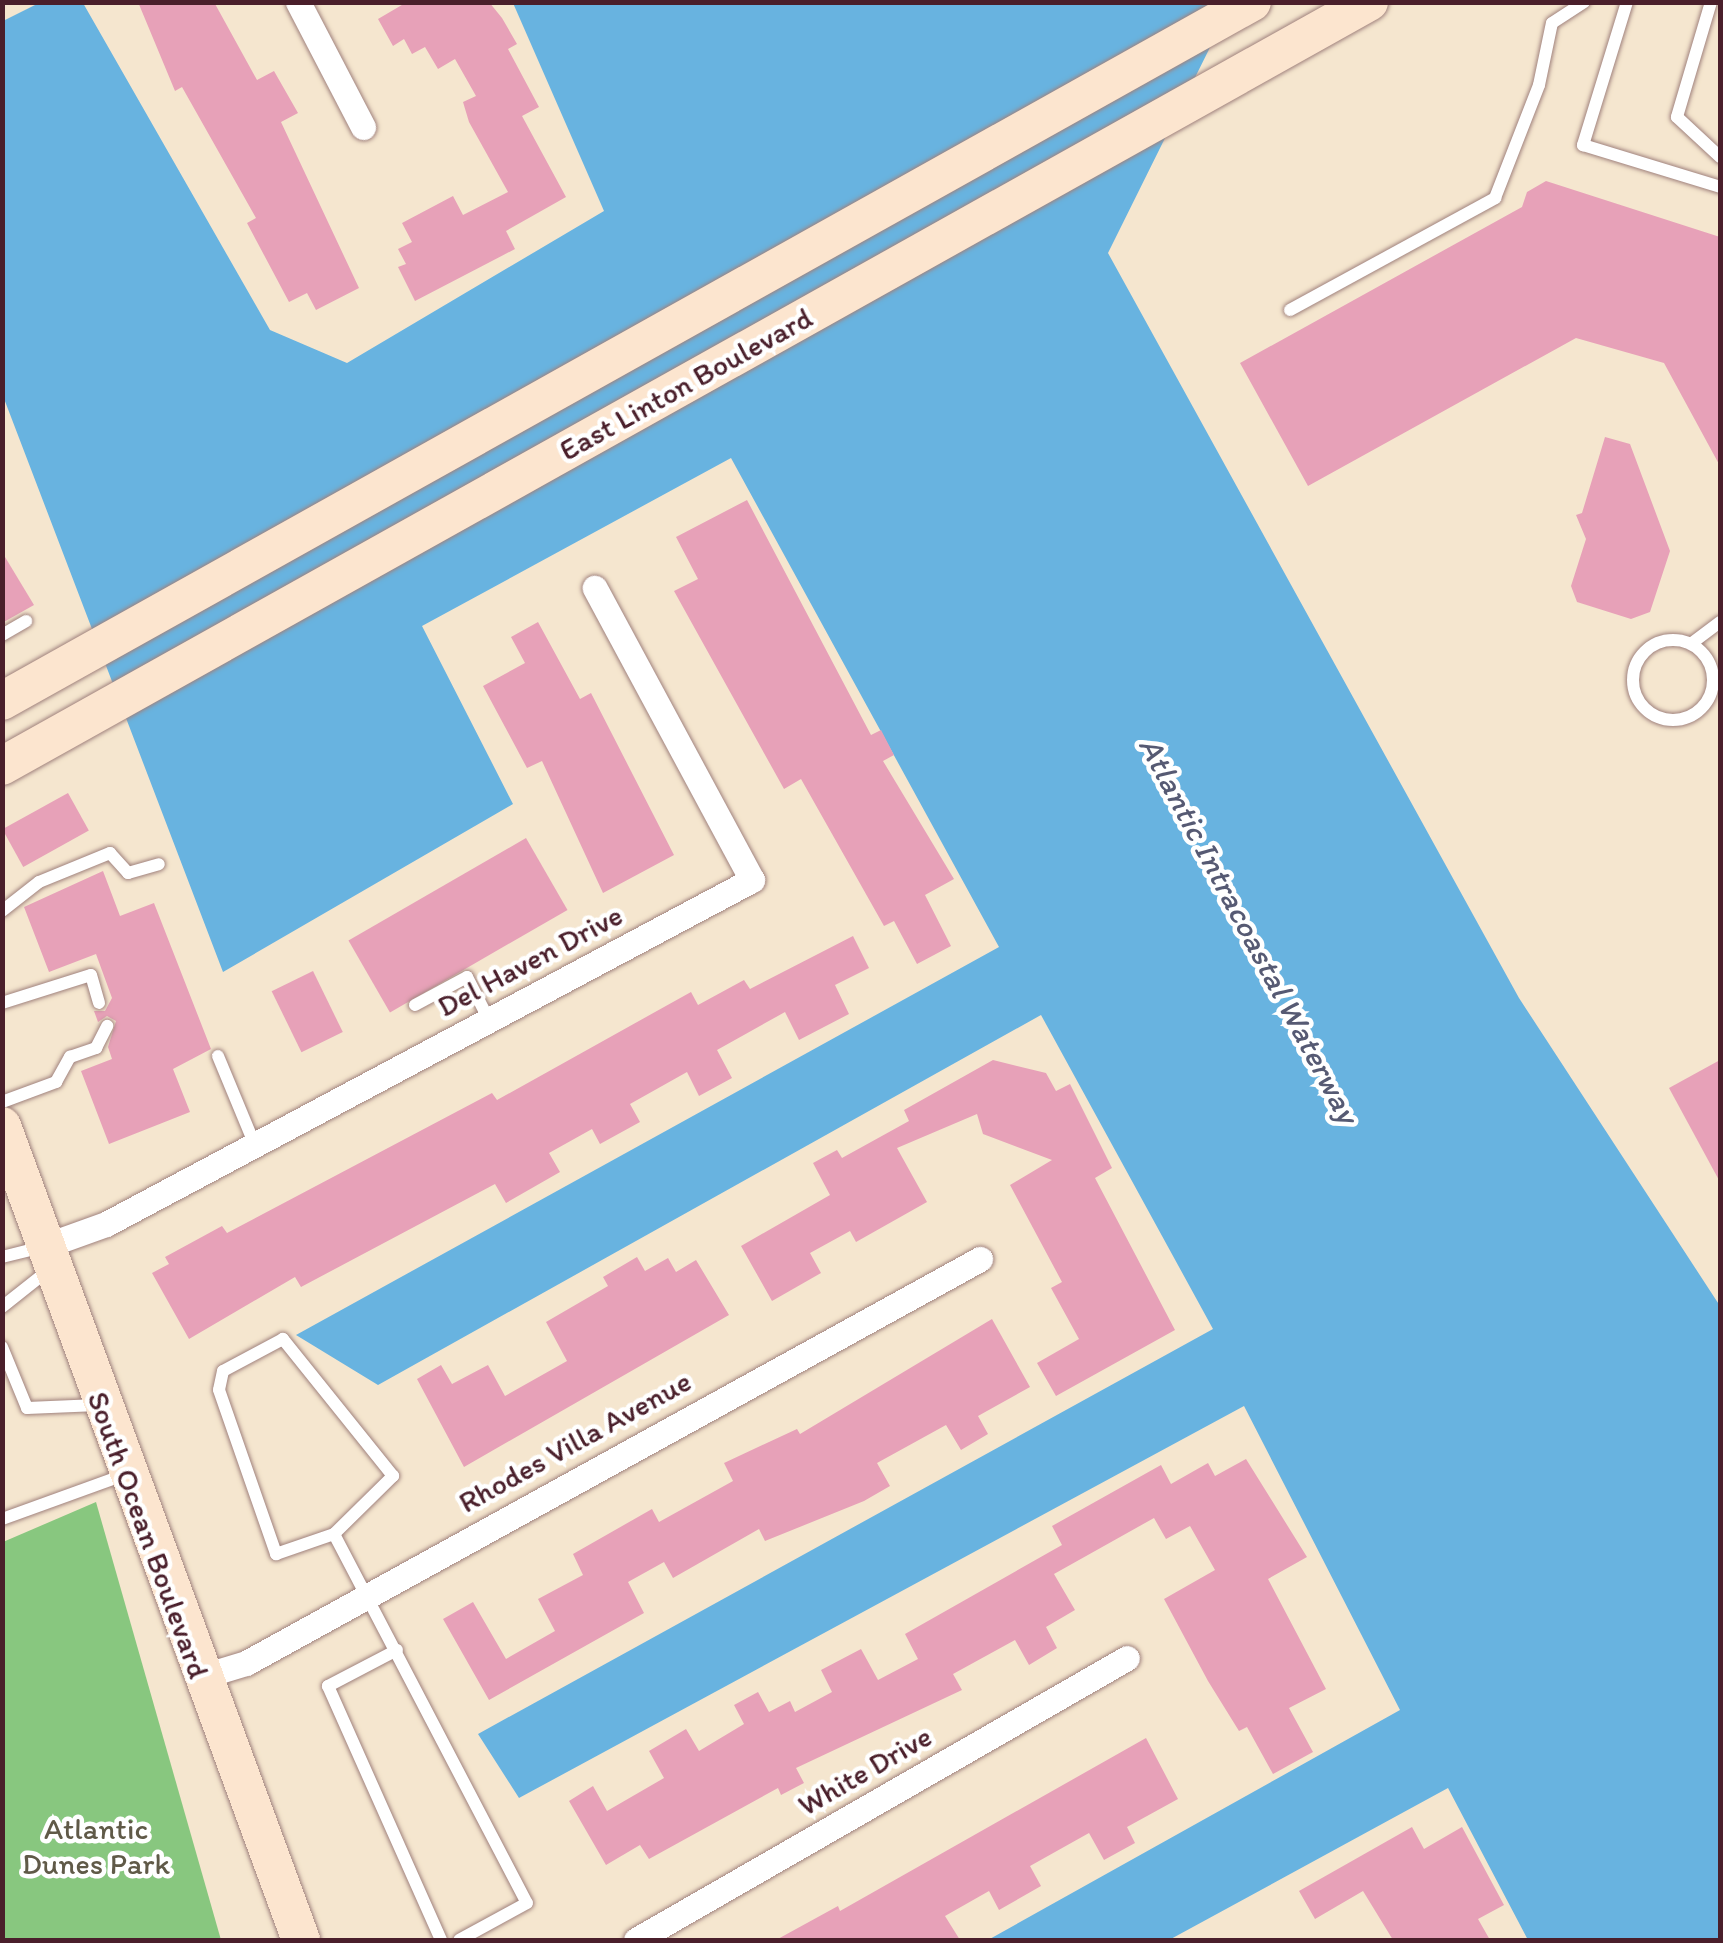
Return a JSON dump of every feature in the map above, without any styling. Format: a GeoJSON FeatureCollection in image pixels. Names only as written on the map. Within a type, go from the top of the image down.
{"type":"FeatureCollection","features":[{"type":"Feature","properties":{"kind":"main road","name":"East Linton Boulevard"},"geometry":{"type":"LineString","coordinates":[[2,701],[1252,2]]}},
{"type":"Feature","properties":{"kind":"main road","name":"East Linton Boulevard"},"geometry":{"type":"LineString","coordinates":[[2,766],[1369,2]]}},
{"type":"Feature","properties":{"kind":"main road","name":"South Ocean Boulevard"},"geometry":{"type":"LineString","coordinates":[[3,1127],[46,1258],[301,1940]]}},
{"type":"Feature","properties":{"kind":"street"},"geometry":{"type":"LineString","coordinates":[[298,2],[363,127]]}},
{"type":"Feature","properties":{"kind":"street","name":"Del Haven Drive"},"geometry":{"type":"LineString","coordinates":[[46,1258],[254,1143],[752,880],[595,588]]}},
{"type":"Feature","properties":{"kind":"street","name":"Rhodes Villa Avenue"},"geometry":{"type":"LineString","coordinates":[[200,1677],[246,1663],[980,1259]]}},
{"type":"Feature","properties":{"kind":"street","name":"White Drive"},"geometry":{"type":"LineString","coordinates":[[636,1940],[1127,1658]]}},
{"type":"Feature","properties":{"kind":"lane"},"geometry":{"type":"LineString","coordinates":[[1290,310],[1495,198],[1538,85],[1552,23],[1584,2]]}},
{"type":"Feature","properties":{"kind":"lane"},"geometry":{"type":"LineString","coordinates":[[1627,2],[1583,145],[1720,188]]}},
{"type":"Feature","properties":{"kind":"lane"},"geometry":{"type":"LineString","coordinates":[[1711,2],[1677,116],[1720,157]]}},
{"type":"Feature","properties":{"kind":"lane"},"geometry":{"type":"LineString","coordinates":[[2,634],[26,621]]}},
{"type":"Feature","properties":{"kind":"lane"},"geometry":{"type":"LineString","coordinates":[[1692,643],[1720,622]]}},
{"type":"Feature","properties":{"kind":"lane"},"geometry":{"type":"LineString","coordinates":[[1668,639],[1692,643],[1714,674],[1715,698],[1690,716],[1666,720],[1643,708],[1632,685],[1644,650],[1668,639]]}},
{"type":"Feature","properties":{"kind":"lane"},"geometry":{"type":"LineString","coordinates":[[2,911],[40,882],[110,853],[128,873],[159,864]]}},
{"type":"Feature","properties":{"kind":"lane"},"geometry":{"type":"LineString","coordinates":[[2,1003],[91,975],[99,1002]]}},
{"type":"Feature","properties":{"kind":"lane"},"geometry":{"type":"LineString","coordinates":[[416,1005],[467,977],[489,1020]]}},
{"type":"Feature","properties":{"kind":"lane"},"geometry":{"type":"LineString","coordinates":[[2,1102],[56,1082],[70,1058],[96,1048],[107,1026]]}},
{"type":"Feature","properties":{"kind":"lane"},"geometry":{"type":"LineString","coordinates":[[218,1056],[254,1143]]}},
{"type":"Feature","properties":{"kind":"lane"},"geometry":{"type":"LineString","coordinates":[[2,1257],[46,1258]]}},
{"type":"Feature","properties":{"kind":"lane"},"geometry":{"type":"LineString","coordinates":[[2,1307],[46,1258]]}},
{"type":"Feature","properties":{"kind":"lane"},"geometry":{"type":"LineString","coordinates":[[283,1339],[393,1476],[334,1534],[276,1554],[219,1390],[223,1372],[283,1339]]}},
{"type":"Feature","properties":{"kind":"lane"},"geometry":{"type":"LineString","coordinates":[[2,1347],[27,1408],[100,1405]]}},
{"type":"Feature","properties":{"kind":"lane"},"geometry":{"type":"LineString","coordinates":[[2,1520],[126,1474]]}},
{"type":"Feature","properties":{"kind":"lane"},"geometry":{"type":"LineString","coordinates":[[334,1534],[527,1904],[459,1940]]}},
{"type":"Feature","properties":{"kind":"lane"},"geometry":{"type":"LineString","coordinates":[[397,1650],[328,1686],[441,1940]]}},
{"type":"Feature","properties":{"kind":"green space","name":"Atlantic Dunes Park"},"geometry":{"type":"Polygon","coordinates":[[[96,1502],[221,1940],[3,1940],[3,1542],[96,1502]]]}},
{"type":"Feature","properties":{"kind":"water","name":"Atlantic Intracoastal Waterway"},"geometry":{"type":"Polygon","coordinates":[[[39,3],[83,3],[270,330],[347,363],[604,211],[513,3],[1232,3],[1108,253],[1519,998],[1720,1306],[1720,1940],[1528,1940],[1448,1788],[1169,1940],[988,1940],[1400,1710],[1244,1406],[519,1798],[478,1734],[1213,1329],[1041,1015],[378,1385],[296,1335],[999,947],[731,458],[422,626],[513,804],[223,972],[3,396],[3,21],[39,3]]]}},
{"type":"Feature","properties":{"kind":"building"},"geometry":{"type":"Polygon","coordinates":[[[138,2],[214,2],[257,80],[274,71],[298,113],[281,122],[359,288],[316,310],[307,293],[289,302],[247,223],[256,218],[182,87],[175,91],[138,2]]]}},
{"type":"Feature","properties":{"kind":"building"},"geometry":{"type":"Polygon","coordinates":[[[407,2],[489,2],[517,44],[508,49],[539,107],[522,116],[566,197],[506,231],[515,249],[415,301],[398,267],[406,264],[398,249],[412,242],[402,223],[453,196],[463,215],[508,192],[469,122],[463,102],[476,96],[455,59],[438,69],[425,47],[412,54],[404,39],[393,46],[378,19],[407,2]]]}},
{"type":"Feature","properties":{"kind":"building"},"geometry":{"type":"Polygon","coordinates":[[[1546,181],[1720,237],[1720,466],[1664,363],[1576,338],[1308,486],[1240,363],[1522,207],[1527,192],[1546,181]]]}},
{"type":"Feature","properties":{"kind":"building"},"geometry":{"type":"Polygon","coordinates":[[[1605,437],[1630,444],[1670,551],[1650,612],[1631,619],[1577,602],[1571,586],[1586,539],[1576,515],[1582,513],[1605,437]]]}},
{"type":"Feature","properties":{"kind":"building"},"geometry":{"type":"Polygon","coordinates":[[[747,500],[871,735],[881,730],[894,755],[883,761],[954,879],[925,895],[951,946],[917,964],[894,921],[884,926],[801,779],[784,789],[674,591],[698,579],[676,537],[747,500]]]}},
{"type":"Feature","properties":{"kind":"building"},"geometry":{"type":"Polygon","coordinates":[[[2,552],[34,605],[2,623],[2,552]]]}},
{"type":"Feature","properties":{"kind":"building"},"geometry":{"type":"Polygon","coordinates":[[[538,622],[580,699],[591,693],[674,855],[603,893],[542,761],[527,768],[483,686],[525,663],[511,637],[538,622]]]}},
{"type":"Feature","properties":{"kind":"building"},"geometry":{"type":"Polygon","coordinates":[[[68,793],[89,831],[23,867],[2,829],[68,793]]]}},
{"type":"Feature","properties":{"kind":"building"},"geometry":{"type":"Polygon","coordinates":[[[526,838],[568,910],[390,1012],[348,940],[526,838]]]}},
{"type":"Feature","properties":{"kind":"building"},"geometry":{"type":"Polygon","coordinates":[[[103,871],[120,916],[154,903],[211,1049],[173,1069],[190,1112],[109,1144],[81,1071],[112,1059],[108,1047],[116,1021],[107,1016],[98,1022],[94,1011],[105,1011],[112,998],[96,954],[49,972],[24,907],[103,871]]]}},
{"type":"Feature","properties":{"kind":"building"},"geometry":{"type":"Polygon","coordinates":[[[853,936],[869,968],[835,985],[849,1014],[799,1040],[785,1012],[717,1050],[732,1078],[699,1096],[687,1072],[630,1104],[640,1122],[600,1144],[592,1129],[549,1153],[560,1172],[506,1203],[495,1184],[301,1287],[295,1277],[189,1339],[152,1273],[169,1264],[165,1257],[222,1226],[227,1233],[492,1093],[497,1100],[691,992],[698,1005],[744,980],[750,989],[853,936]]]}},
{"type":"Feature","properties":{"kind":"building"},"geometry":{"type":"Polygon","coordinates":[[[313,971],[343,1032],[301,1052],[272,991],[313,971]]]}},
{"type":"Feature","properties":{"kind":"building"},"geometry":{"type":"Polygon","coordinates":[[[993,1060],[1046,1073],[1056,1091],[1070,1084],[1112,1168],[1095,1178],[1175,1330],[1056,1396],[1037,1363],[1079,1339],[1051,1288],[1062,1282],[1010,1185],[1052,1160],[983,1134],[977,1114],[897,1148],[927,1202],[856,1242],[850,1231],[810,1253],[821,1273],[772,1301],[741,1246],[830,1195],[813,1163],[837,1150],[842,1158],[909,1121],[904,1110],[993,1060]]]}},
{"type":"Feature","properties":{"kind":"building"},"geometry":{"type":"Polygon","coordinates":[[[1720,1060],[1720,1182],[1669,1088],[1720,1060]]]}},
{"type":"Feature","properties":{"kind":"building"},"geometry":{"type":"Polygon","coordinates":[[[637,1257],[645,1271],[668,1258],[676,1272],[696,1260],[729,1315],[464,1467],[417,1379],[441,1365],[452,1384],[488,1365],[505,1396],[567,1361],[546,1322],[608,1286],[603,1277],[637,1257]]]}},
{"type":"Feature","properties":{"kind":"building"},"geometry":{"type":"Polygon","coordinates":[[[992,1319],[1030,1387],[978,1416],[988,1434],[961,1450],[946,1425],[877,1463],[890,1486],[864,1501],[765,1541],[759,1529],[673,1578],[664,1562],[628,1582],[644,1613],[489,1700],[443,1619],[473,1602],[506,1659],[555,1631],[538,1599],[583,1575],[573,1554],[652,1509],[659,1522],[733,1481],[724,1463],[797,1429],[800,1434],[992,1319]]]}},
{"type":"Feature","properties":{"kind":"building"},"geometry":{"type":"Polygon","coordinates":[[[1246,1459],[1307,1557],[1268,1579],[1326,1689],[1289,1708],[1313,1752],[1273,1774],[1247,1727],[1239,1731],[1164,1599],[1215,1570],[1190,1526],[1166,1539],[1154,1518],[1054,1574],[1075,1610],[1046,1627],[1057,1648],[1029,1665],[1015,1640],[953,1674],[962,1690],[796,1768],[804,1783],[781,1795],[778,1788],[649,1859],[640,1845],[606,1865],[569,1801],[593,1786],[607,1811],[664,1778],[649,1751],[686,1729],[699,1751],[744,1724],[734,1705],[758,1692],[769,1712],[790,1701],[795,1712],[832,1692],[821,1670],[861,1649],[878,1680],[918,1659],[905,1634],[1062,1545],[1052,1526],[1161,1465],[1171,1484],[1208,1463],[1215,1476],[1246,1459]]]}},
{"type":"Feature","properties":{"kind":"building"},"geometry":{"type":"Polygon","coordinates":[[[1146,1738],[1178,1799],[1127,1827],[1135,1843],[1104,1860],[1089,1833],[1030,1866],[1041,1886],[999,1910],[989,1891],[945,1916],[960,1940],[776,1940],[838,1906],[840,1911],[1146,1738]]]}},
{"type":"Feature","properties":{"kind":"building"},"geometry":{"type":"Polygon","coordinates":[[[1412,1827],[1424,1849],[1462,1827],[1504,1905],[1478,1919],[1490,1940],[1393,1940],[1363,1891],[1315,1919],[1299,1891],[1412,1827]]]}}]}
